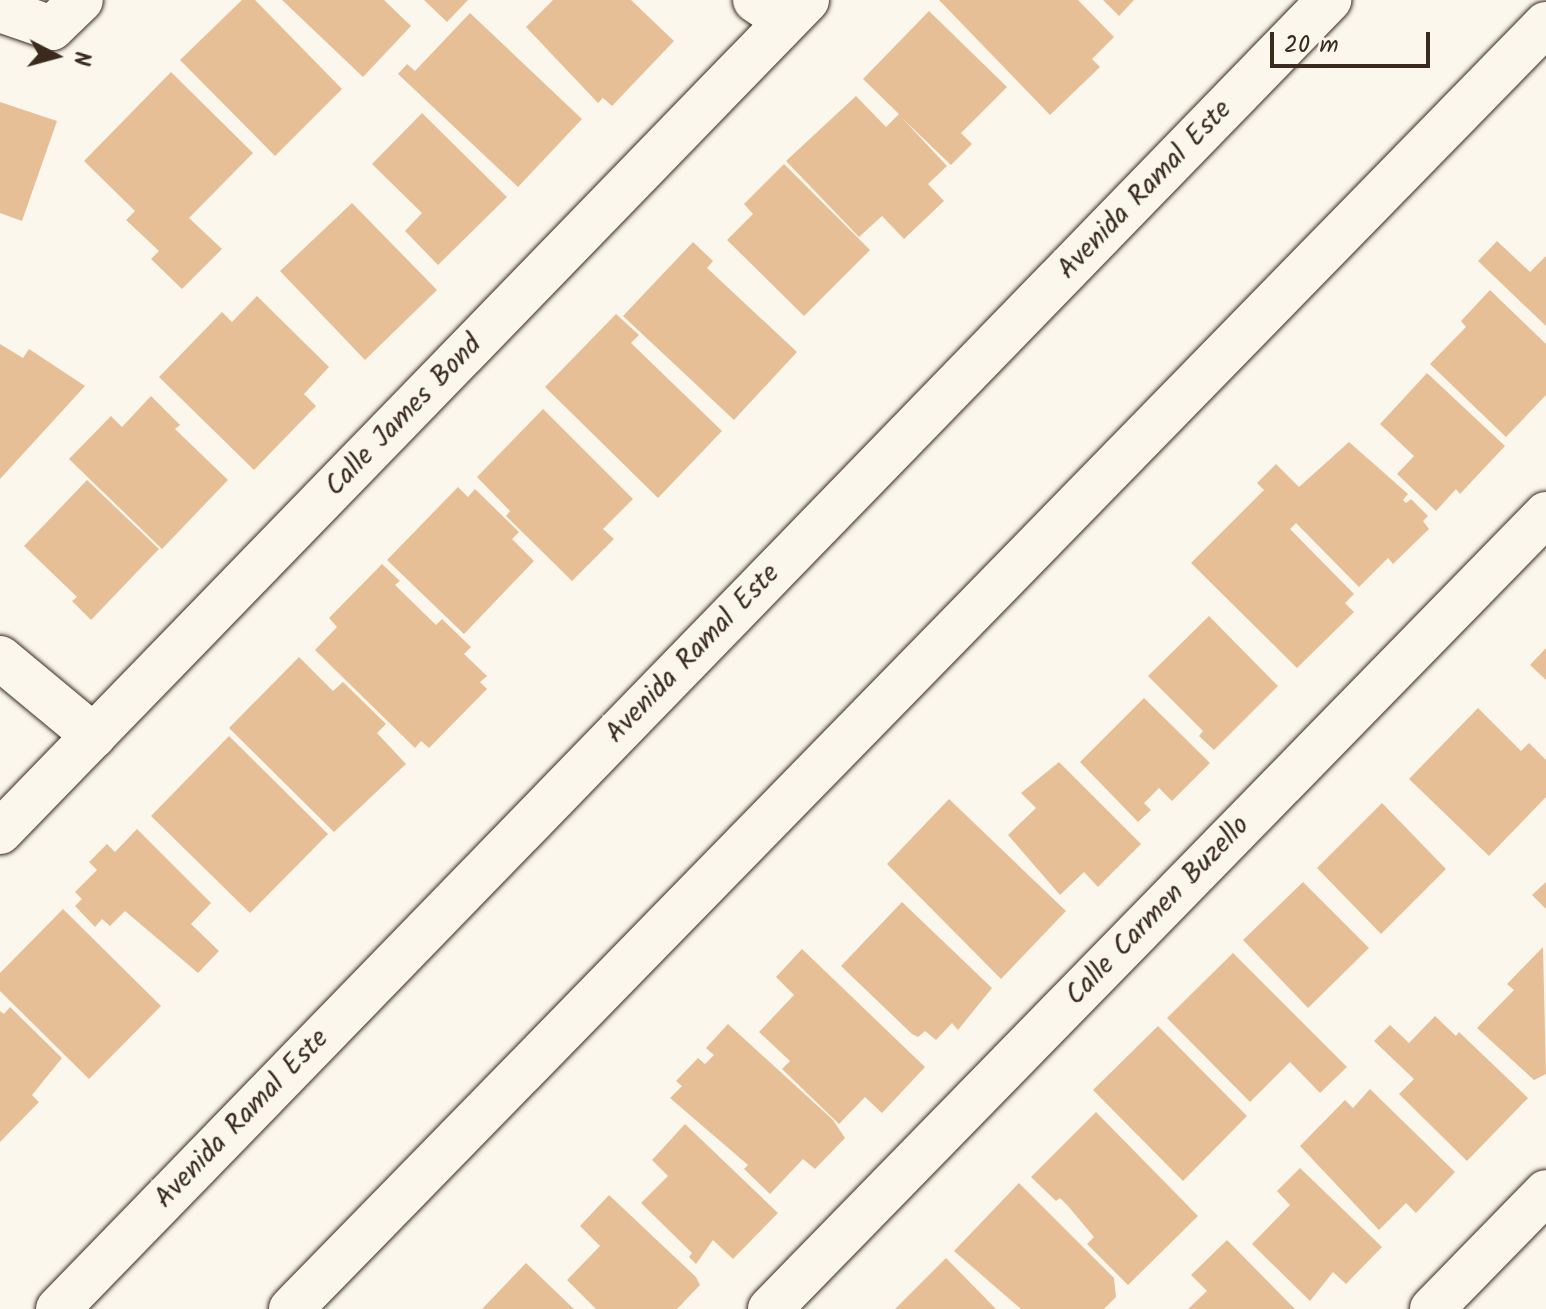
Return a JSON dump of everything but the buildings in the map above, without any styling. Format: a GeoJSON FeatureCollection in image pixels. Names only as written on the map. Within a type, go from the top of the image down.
{"type":"FeatureCollection","features":[{"type":"Feature","properties":{"kind":"main road"},"geometry":{"type":"LineString","coordinates":[[0,10],[52,28],[81,0]]}},
{"type":"Feature","properties":{"kind":"main road","name":"Avenida Ramal Este"},"geometry":{"type":"LineString","coordinates":[[58,1309],[1329,0]]}},
{"type":"Feature","properties":{"kind":"main road","name":"Calle James Bond"},"geometry":{"type":"LineString","coordinates":[[0,832],[783,7]]}},
{"type":"Feature","properties":{"kind":"main road"},"geometry":{"type":"LineString","coordinates":[[291,1309],[1546,24]]}},
{"type":"Feature","properties":{"kind":"main road","name":"Calle Carmen Buzello"},"geometry":{"type":"LineString","coordinates":[[770,1309],[1546,514]]}},
{"type":"Feature","properties":{"kind":"main road"},"geometry":{"type":"LineString","coordinates":[[0,658],[94,736]]}},
{"type":"Feature","properties":{"kind":"main road"},"geometry":{"type":"LineString","coordinates":[[1432,1309],[1546,1192]]}}]}
